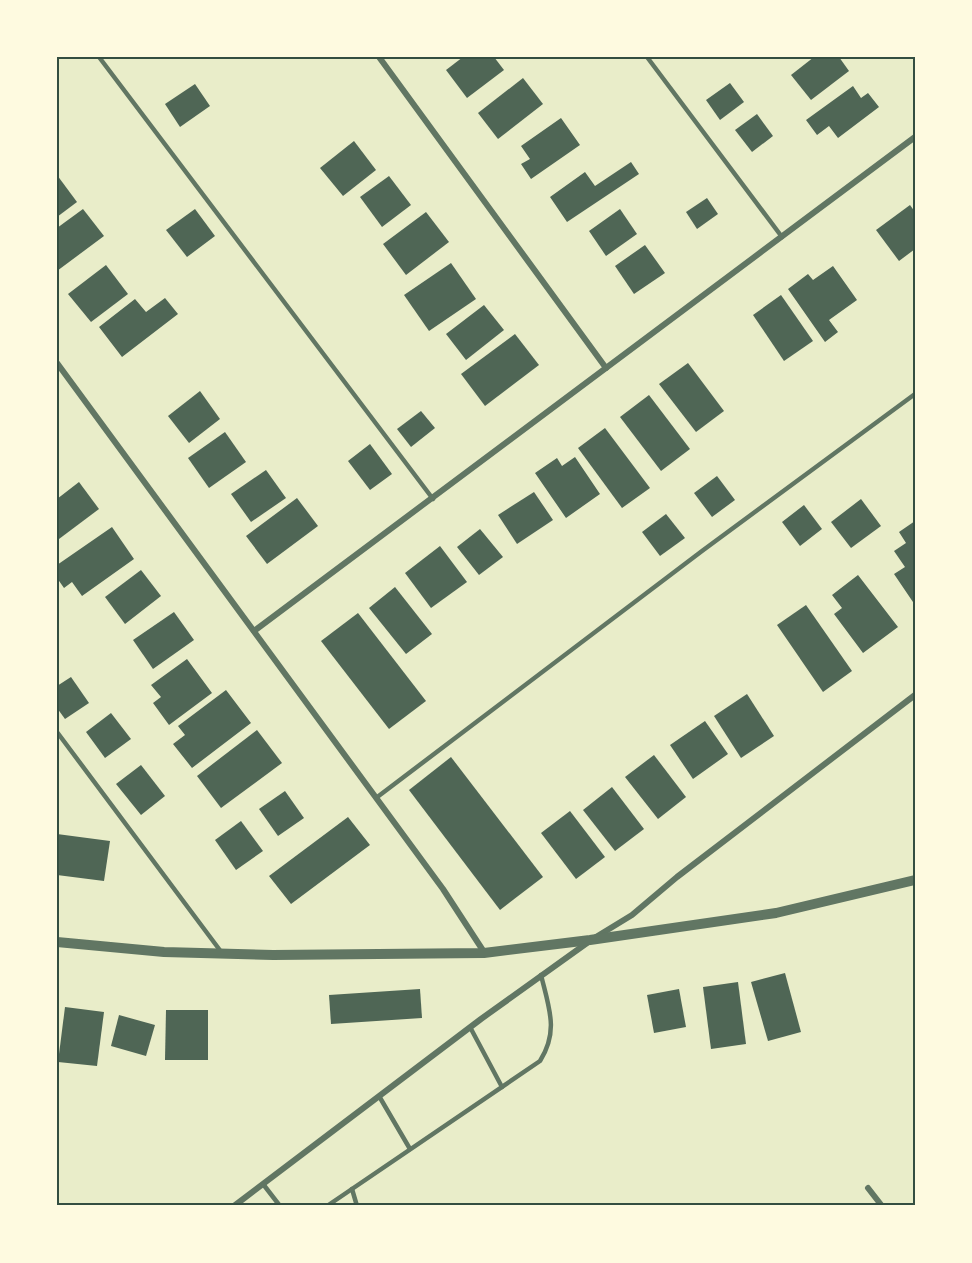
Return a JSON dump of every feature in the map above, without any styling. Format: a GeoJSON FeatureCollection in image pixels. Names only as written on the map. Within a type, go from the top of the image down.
{"type":"FeatureCollection","features":[{"type":"Feature","properties":{"kind":"street"},"geometry":{"type":"LineString","coordinates":[[378,57],[606,368]]}},
{"type":"Feature","properties":{"kind":"street"},"geometry":{"type":"LineString","coordinates":[[254,631],[915,137]]}},
{"type":"Feature","properties":{"kind":"street"},"geometry":{"type":"LineString","coordinates":[[57,363],[443,890],[484,953]]}},
{"type":"Feature","properties":{"kind":"street"},"geometry":{"type":"LineString","coordinates":[[234,1206],[541,975],[590,940],[632,915],[676,877],[915,695]]}},
{"type":"Feature","properties":{"kind":"street"},"geometry":{"type":"LineString","coordinates":[[57,942],[164,952],[394,955],[484,953],[776,913],[915,880]]}},
{"type":"Feature","properties":{"kind":"street"},"geometry":{"type":"LineString","coordinates":[[868,1188],[882,1206]]}},
{"type":"Feature","properties":{"kind":"lane"},"geometry":{"type":"LineString","coordinates":[[99,57],[433,499]]}},
{"type":"Feature","properties":{"kind":"lane"},"geometry":{"type":"LineString","coordinates":[[647,57],[782,237]]}},
{"type":"Feature","properties":{"kind":"lane"},"geometry":{"type":"LineString","coordinates":[[376,798],[693,558],[915,394]]}},
{"type":"Feature","properties":{"kind":"lane"},"geometry":{"type":"LineString","coordinates":[[57,732],[222,953]]}},
{"type":"Feature","properties":{"kind":"lane"},"geometry":{"type":"LineString","coordinates":[[327,1206],[540,1061],[549,1046],[552,1018],[541,975]]}},
{"type":"Feature","properties":{"kind":"lane"},"geometry":{"type":"LineString","coordinates":[[470,1027],[502,1087]]}},
{"type":"Feature","properties":{"kind":"lane"},"geometry":{"type":"LineString","coordinates":[[379,1096],[410,1149]]}},
{"type":"Feature","properties":{"kind":"lane"},"geometry":{"type":"LineString","coordinates":[[263,1184],[280,1206]]}},
{"type":"Feature","properties":{"kind":"lane"},"geometry":{"type":"LineString","coordinates":[[352,1189],[357,1206]]}},
{"type":"Feature","properties":{"kind":"building"},"geometry":{"type":"Polygon","coordinates":[[[463,57],[494,57],[504,70],[467,98],[446,70],[463,57]]]}},
{"type":"Feature","properties":{"kind":"building"},"geometry":{"type":"Polygon","coordinates":[[[814,57],[839,57],[849,71],[811,100],[791,75],[814,57]]]}},
{"type":"Feature","properties":{"kind":"building"},"geometry":{"type":"Polygon","coordinates":[[[523,78],[543,104],[498,139],[478,113],[523,78]]]}},
{"type":"Feature","properties":{"kind":"building"},"geometry":{"type":"Polygon","coordinates":[[[730,83],[744,102],[720,120],[706,100],[730,83]]]}},
{"type":"Feature","properties":{"kind":"building"},"geometry":{"type":"Polygon","coordinates":[[[195,84],[210,106],[180,127],[165,104],[195,84]]]}},
{"type":"Feature","properties":{"kind":"building"},"geometry":{"type":"Polygon","coordinates":[[[853,86],[861,98],[868,93],[879,107],[838,138],[829,126],[817,135],[806,120],[853,86]]]}},
{"type":"Feature","properties":{"kind":"building"},"geometry":{"type":"Polygon","coordinates":[[[757,114],[773,136],[752,152],[735,130],[757,114]]]}},
{"type":"Feature","properties":{"kind":"building"},"geometry":{"type":"Polygon","coordinates":[[[561,118],[580,145],[531,179],[521,164],[530,159],[521,146],[561,118]]]}},
{"type":"Feature","properties":{"kind":"building"},"geometry":{"type":"Polygon","coordinates":[[[354,141],[376,170],[343,196],[320,168],[354,141]]]}},
{"type":"Feature","properties":{"kind":"building"},"geometry":{"type":"Polygon","coordinates":[[[631,162],[639,174],[567,222],[550,197],[585,172],[595,186],[631,162]]]}},
{"type":"Feature","properties":{"kind":"building"},"geometry":{"type":"Polygon","coordinates":[[[57,175],[77,202],[57,217],[57,175]]]}},
{"type":"Feature","properties":{"kind":"building"},"geometry":{"type":"Polygon","coordinates":[[[389,176],[411,205],[382,227],[360,197],[389,176]]]}},
{"type":"Feature","properties":{"kind":"building"},"geometry":{"type":"Polygon","coordinates":[[[707,198],[718,214],[697,229],[686,212],[707,198]]]}},
{"type":"Feature","properties":{"kind":"building"},"geometry":{"type":"Polygon","coordinates":[[[910,205],[915,212],[915,249],[899,261],[876,230],[910,205]]]}},
{"type":"Feature","properties":{"kind":"building"},"geometry":{"type":"Polygon","coordinates":[[[83,209],[104,236],[57,271],[57,228],[83,209]]]}},
{"type":"Feature","properties":{"kind":"building"},"geometry":{"type":"Polygon","coordinates":[[[195,209],[215,236],[187,257],[166,230],[195,209]]]}},
{"type":"Feature","properties":{"kind":"building"},"geometry":{"type":"Polygon","coordinates":[[[620,209],[637,234],[606,256],[589,231],[620,209]]]}},
{"type":"Feature","properties":{"kind":"building"},"geometry":{"type":"Polygon","coordinates":[[[426,212],[449,242],[406,275],[383,244],[426,212]]]}},
{"type":"Feature","properties":{"kind":"building"},"geometry":{"type":"Polygon","coordinates":[[[645,245],[665,273],[634,294],[615,266],[645,245]]]}},
{"type":"Feature","properties":{"kind":"building"},"geometry":{"type":"Polygon","coordinates":[[[451,263],[476,299],[429,331],[404,295],[451,263]]]}},
{"type":"Feature","properties":{"kind":"building"},"geometry":{"type":"Polygon","coordinates":[[[106,265],[128,294],[91,322],[68,294],[106,265]]]}},
{"type":"Feature","properties":{"kind":"building"},"geometry":{"type":"Polygon","coordinates":[[[833,266],[857,300],[829,320],[838,332],[825,342],[788,289],[808,274],[813,280],[833,266]]]}},
{"type":"Feature","properties":{"kind":"building"},"geometry":{"type":"Polygon","coordinates":[[[781,295],[813,341],[784,361],[753,315],[781,295]]]}},
{"type":"Feature","properties":{"kind":"building"},"geometry":{"type":"Polygon","coordinates":[[[165,298],[178,314],[122,357],[99,327],[135,299],[146,312],[165,298]]]}},
{"type":"Feature","properties":{"kind":"building"},"geometry":{"type":"Polygon","coordinates":[[[484,305],[504,330],[466,360],[446,334],[484,305]]]}},
{"type":"Feature","properties":{"kind":"building"},"geometry":{"type":"Polygon","coordinates":[[[515,334],[539,365],[485,406],[461,374],[515,334]]]}},
{"type":"Feature","properties":{"kind":"building"},"geometry":{"type":"Polygon","coordinates":[[[688,363],[724,411],[696,432],[659,384],[688,363]]]}},
{"type":"Feature","properties":{"kind":"building"},"geometry":{"type":"Polygon","coordinates":[[[200,391],[220,419],[189,443],[168,416],[200,391]]]}},
{"type":"Feature","properties":{"kind":"building"},"geometry":{"type":"Polygon","coordinates":[[[649,395],[690,449],[661,471],[620,417],[649,395]]]}},
{"type":"Feature","properties":{"kind":"building"},"geometry":{"type":"Polygon","coordinates":[[[421,411],[435,428],[411,447],[397,429],[421,411]]]}},
{"type":"Feature","properties":{"kind":"building"},"geometry":{"type":"Polygon","coordinates":[[[605,428],[650,488],[622,508],[578,448],[605,428]]]}},
{"type":"Feature","properties":{"kind":"building"},"geometry":{"type":"Polygon","coordinates":[[[225,432],[246,462],[209,488],[188,458],[225,432]]]}},
{"type":"Feature","properties":{"kind":"building"},"geometry":{"type":"Polygon","coordinates":[[[370,444],[392,474],[370,490],[348,461],[370,444]]]}},
{"type":"Feature","properties":{"kind":"building"},"geometry":{"type":"Polygon","coordinates":[[[575,457],[600,494],[566,518],[535,473],[557,458],[562,466],[575,457]]]}},
{"type":"Feature","properties":{"kind":"building"},"geometry":{"type":"Polygon","coordinates":[[[266,470],[286,498],[251,522],[231,494],[266,470]]]}},
{"type":"Feature","properties":{"kind":"building"},"geometry":{"type":"Polygon","coordinates":[[[717,476],[735,500],[712,517],[694,493],[717,476]]]}},
{"type":"Feature","properties":{"kind":"building"},"geometry":{"type":"Polygon","coordinates":[[[79,482],[99,509],[59,539],[57,536],[57,499],[79,482]]]}},
{"type":"Feature","properties":{"kind":"building"},"geometry":{"type":"Polygon","coordinates":[[[534,492],[553,520],[517,544],[498,515],[534,492]]]}},
{"type":"Feature","properties":{"kind":"building"},"geometry":{"type":"Polygon","coordinates":[[[297,498],[318,526],[267,564],[246,536],[297,498]]]}},
{"type":"Feature","properties":{"kind":"building"},"geometry":{"type":"Polygon","coordinates":[[[861,499],[881,526],[851,548],[831,522],[861,499]]]}},
{"type":"Feature","properties":{"kind":"building"},"geometry":{"type":"Polygon","coordinates":[[[804,505],[822,529],[800,546],[782,522],[804,505]]]}},
{"type":"Feature","properties":{"kind":"building"},"geometry":{"type":"Polygon","coordinates":[[[666,514],[685,538],[660,556],[642,532],[666,514]]]}},
{"type":"Feature","properties":{"kind":"building"},"geometry":{"type":"Polygon","coordinates":[[[915,521],[915,605],[894,574],[905,567],[894,551],[906,543],[899,532],[915,521]]]}},
{"type":"Feature","properties":{"kind":"building"},"geometry":{"type":"Polygon","coordinates":[[[112,527],[134,559],[82,596],[72,582],[64,588],[57,578],[57,565],[112,527]]]}},
{"type":"Feature","properties":{"kind":"building"},"geometry":{"type":"Polygon","coordinates":[[[480,529],[503,557],[479,575],[457,547],[480,529]]]}},
{"type":"Feature","properties":{"kind":"building"},"geometry":{"type":"Polygon","coordinates":[[[440,546],[467,582],[431,608],[405,573],[440,546]]]}},
{"type":"Feature","properties":{"kind":"building"},"geometry":{"type":"Polygon","coordinates":[[[141,570],[161,596],[125,624],[105,597],[141,570]]]}},
{"type":"Feature","properties":{"kind":"building"},"geometry":{"type":"Polygon","coordinates":[[[858,575],[898,627],[863,653],[834,614],[842,608],[832,595],[858,575]]]}},
{"type":"Feature","properties":{"kind":"building"},"geometry":{"type":"Polygon","coordinates":[[[395,587],[432,634],[406,654],[369,608],[395,587]]]}},
{"type":"Feature","properties":{"kind":"building"},"geometry":{"type":"Polygon","coordinates":[[[806,605],[852,671],[823,692],[777,625],[806,605]]]}},
{"type":"Feature","properties":{"kind":"building"},"geometry":{"type":"Polygon","coordinates":[[[174,612],[194,640],[153,669],[133,640],[174,612]]]}},
{"type":"Feature","properties":{"kind":"building"},"geometry":{"type":"Polygon","coordinates":[[[358,613],[426,701],[389,729],[321,641],[358,613]]]}},
{"type":"Feature","properties":{"kind":"building"},"geometry":{"type":"Polygon","coordinates":[[[187,659],[212,693],[169,725],[153,703],[161,697],[151,685],[187,659]]]}},
{"type":"Feature","properties":{"kind":"building"},"geometry":{"type":"Polygon","coordinates":[[[71,677],[89,703],[65,719],[57,708],[57,686],[71,677]]]}},
{"type":"Feature","properties":{"kind":"building"},"geometry":{"type":"Polygon","coordinates":[[[226,690],[251,723],[192,768],[173,744],[185,735],[178,726],[226,690]]]}},
{"type":"Feature","properties":{"kind":"building"},"geometry":{"type":"Polygon","coordinates":[[[747,694],[774,736],[741,758],[714,716],[747,694]]]}},
{"type":"Feature","properties":{"kind":"building"},"geometry":{"type":"Polygon","coordinates":[[[111,713],[131,739],[105,758],[86,732],[111,713]]]}},
{"type":"Feature","properties":{"kind":"building"},"geometry":{"type":"Polygon","coordinates":[[[705,721],[728,754],[693,779],[670,745],[705,721]]]}},
{"type":"Feature","properties":{"kind":"building"},"geometry":{"type":"Polygon","coordinates":[[[257,730],[282,763],[221,808],[197,776],[257,730]]]}},
{"type":"Feature","properties":{"kind":"building"},"geometry":{"type":"Polygon","coordinates":[[[654,755],[686,797],[658,819],[625,777],[654,755]]]}},
{"type":"Feature","properties":{"kind":"building"},"geometry":{"type":"Polygon","coordinates":[[[451,757],[543,877],[500,910],[409,790],[451,757]]]}},
{"type":"Feature","properties":{"kind":"building"},"geometry":{"type":"Polygon","coordinates":[[[141,765],[165,796],[141,815],[116,784],[141,765]]]}},
{"type":"Feature","properties":{"kind":"building"},"geometry":{"type":"Polygon","coordinates":[[[612,787],[644,829],[615,851],[583,810],[612,787]]]}},
{"type":"Feature","properties":{"kind":"building"},"geometry":{"type":"Polygon","coordinates":[[[285,791],[304,818],[278,836],[259,809],[285,791]]]}},
{"type":"Feature","properties":{"kind":"building"},"geometry":{"type":"Polygon","coordinates":[[[570,811],[605,857],[576,879],[541,833],[570,811]]]}},
{"type":"Feature","properties":{"kind":"building"},"geometry":{"type":"Polygon","coordinates":[[[348,817],[370,845],[291,904],[269,876],[348,817]]]}},
{"type":"Feature","properties":{"kind":"building"},"geometry":{"type":"Polygon","coordinates":[[[241,821],[263,851],[236,870],[215,840],[241,821]]]}},
{"type":"Feature","properties":{"kind":"building"},"geometry":{"type":"Polygon","coordinates":[[[57,834],[110,841],[104,881],[57,875],[57,834]]]}},
{"type":"Feature","properties":{"kind":"building"},"geometry":{"type":"Polygon","coordinates":[[[785,973],[801,1032],[768,1041],[751,982],[785,973]]]}},
{"type":"Feature","properties":{"kind":"building"},"geometry":{"type":"Polygon","coordinates":[[[738,982],[746,1044],[711,1049],[703,987],[738,982]]]}},
{"type":"Feature","properties":{"kind":"building"},"geometry":{"type":"Polygon","coordinates":[[[420,989],[422,1018],[331,1024],[329,995],[420,989]]]}},
{"type":"Feature","properties":{"kind":"building"},"geometry":{"type":"Polygon","coordinates":[[[679,989],[686,1027],[654,1033],[647,995],[679,989]]]}},
{"type":"Feature","properties":{"kind":"building"},"geometry":{"type":"Polygon","coordinates":[[[65,1007],[104,1012],[97,1066],[58,1062],[65,1007]]]}},
{"type":"Feature","properties":{"kind":"building"},"geometry":{"type":"Polygon","coordinates":[[[166,1010],[208,1010],[208,1060],[165,1060],[166,1010]]]}},
{"type":"Feature","properties":{"kind":"building"},"geometry":{"type":"Polygon","coordinates":[[[119,1015],[155,1025],[146,1056],[111,1046],[119,1015]]]}}]}
